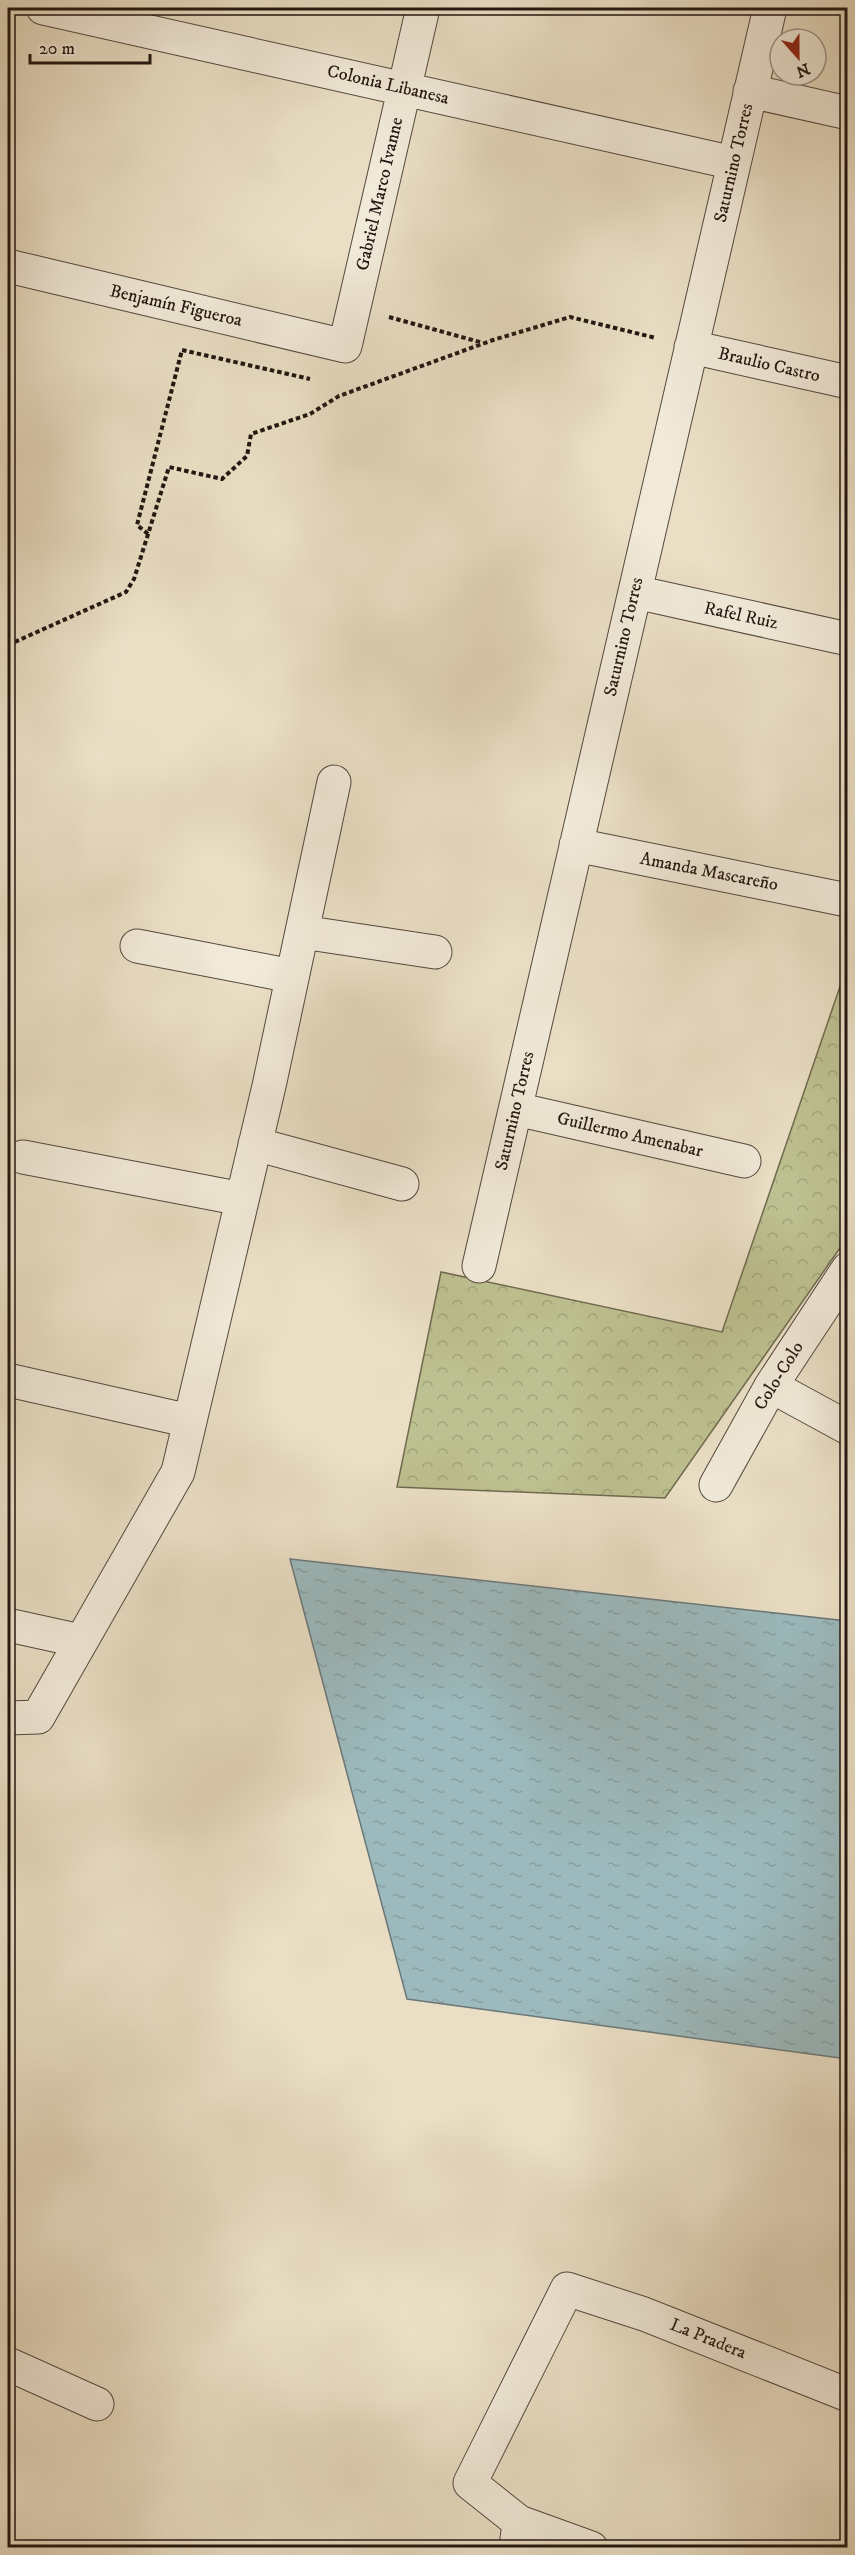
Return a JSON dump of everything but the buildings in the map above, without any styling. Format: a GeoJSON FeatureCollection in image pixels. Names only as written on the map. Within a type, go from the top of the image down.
{"type":"FeatureCollection","features":[{"type":"Feature","properties":{"kind":"street","name":"Colonia Libanesa"},"geometry":{"type":"LineString","coordinates":[[43,8],[734,163]]}},
{"type":"Feature","properties":{"kind":"street","name":"Gabriel Marco Ivanne"},"geometry":{"type":"LineString","coordinates":[[345,346],[423,8]]}},
{"type":"Feature","properties":{"kind":"street","name":"Saturnino Torres"},"geometry":{"type":"LineString","coordinates":[[479,1266],[770,8]]}},
{"type":"Feature","properties":{"kind":"street"},"geometry":{"type":"LineString","coordinates":[[750,92],[848,113]]}},
{"type":"Feature","properties":{"kind":"street","name":"Benjamín Figueroa"},"geometry":{"type":"LineString","coordinates":[[8,266],[345,346]]}},
{"type":"Feature","properties":{"kind":"street","name":"Braulio Castro"},"geometry":{"type":"LineString","coordinates":[[691,347],[848,382]]}},
{"type":"Feature","properties":{"kind":"street","name":"Rafel Ruiz"},"geometry":{"type":"LineString","coordinates":[[634,592],[848,639]]}},
{"type":"Feature","properties":{"kind":"street"},"geometry":{"type":"LineString","coordinates":[[8,1718],[38,1717],[178,1472],[255,1144],[334,782]]}},
{"type":"Feature","properties":{"kind":"street","name":"Amanda Mascareño"},"geometry":{"type":"LineString","coordinates":[[576,845],[842,899]]}},
{"type":"Feature","properties":{"kind":"street"},"geometry":{"type":"LineString","coordinates":[[302,932],[435,952]]}},
{"type":"Feature","properties":{"kind":"street"},"geometry":{"type":"LineString","coordinates":[[137,946],[292,976]]}},
{"type":"Feature","properties":{"kind":"street","name":"Guillermo Amenabar"},"geometry":{"type":"LineString","coordinates":[[516,1109],[744,1161]]}},
{"type":"Feature","properties":{"kind":"street"},"geometry":{"type":"LineString","coordinates":[[255,1144],[402,1184]]}},
{"type":"Feature","properties":{"kind":"street"},"geometry":{"type":"LineString","coordinates":[[23,1157],[242,1199]]}},
{"type":"Feature","properties":{"kind":"street","name":"Colo-Colo"},"geometry":{"type":"LineString","coordinates":[[716,1485],[771,1386],[848,1269]]}},
{"type":"Feature","properties":{"kind":"street"},"geometry":{"type":"LineString","coordinates":[[8,1380],[190,1420]]}},
{"type":"Feature","properties":{"kind":"street"},"geometry":{"type":"LineString","coordinates":[[771,1386],[848,1428]]}},
{"type":"Feature","properties":{"kind":"street"},"geometry":{"type":"LineString","coordinates":[[8,1625],[81,1641]]}},
{"type":"Feature","properties":{"kind":"street","name":"La Pradera"},"geometry":{"type":"LineString","coordinates":[[517,2535],[470,2483],[567,2289],[644,2313],[848,2396]]}},
{"type":"Feature","properties":{"kind":"street"},"geometry":{"type":"LineString","coordinates":[[8,2364],[97,2404]]}},
{"type":"Feature","properties":{"kind":"street"},"geometry":{"type":"LineString","coordinates":[[517,2535],[591,2547]]}},
{"type":"Feature","properties":{"kind":"path"},"geometry":{"type":"LineString","coordinates":[[354,307],[484,343]]}},
{"type":"Feature","properties":{"kind":"path"},"geometry":{"type":"LineString","coordinates":[[8,645],[126,592],[134,579],[169,467],[222,479],[247,456],[251,434],[310,414],[339,396],[484,343],[570,317],[691,347]]}},
{"type":"Feature","properties":{"kind":"path"},"geometry":{"type":"LineString","coordinates":[[148,534],[137,525],[182,350],[303,379],[315,379]]}},
{"type":"Feature","properties":{"kind":"green space"},"geometry":{"type":"Polygon","coordinates":[[[847,966],[847,1238],[665,1498],[397,1487],[441,1272],[722,1332],[847,966]]]}},
{"type":"Feature","properties":{"kind":"water"},"geometry":{"type":"Polygon","coordinates":[[[290,1559],[847,1621],[847,2059],[407,1999],[290,1559]]]}}]}
